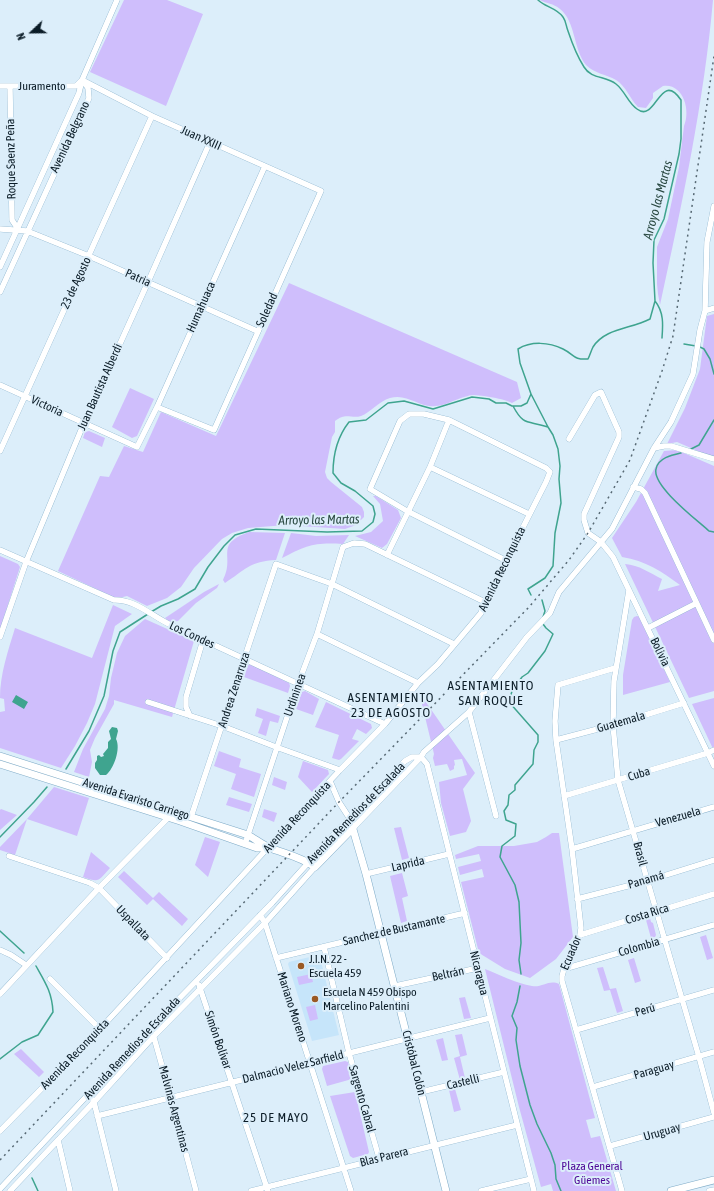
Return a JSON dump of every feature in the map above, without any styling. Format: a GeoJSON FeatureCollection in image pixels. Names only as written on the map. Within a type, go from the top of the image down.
{"type":"FeatureCollection","features":[{"type":"Feature","properties":{"kind":"street"},"geometry":{"type":"LineString","coordinates":[[82,80],[117,0]]}},
{"type":"Feature","properties":{"kind":"street","name":"Juramento"},"geometry":{"type":"LineString","coordinates":[[0,86],[76,86],[82,80]]}},
{"type":"Feature","properties":{"kind":"street","name":"Juan XXIII"},"geometry":{"type":"LineString","coordinates":[[82,80],[152,116],[321,191]]}},
{"type":"Feature","properties":{"kind":"street","name":"Avenida Belgrano"},"geometry":{"type":"LineString","coordinates":[[0,267],[78,93],[82,80]]}},
{"type":"Feature","properties":{"kind":"street","name":"Avenida Belgrano"},"geometry":{"type":"LineString","coordinates":[[0,292],[89,98],[88,88],[82,80]]}},
{"type":"Feature","properties":{"kind":"street","name":"Roque Saenz Peña"},"geometry":{"type":"LineString","coordinates":[[10,86],[12,220],[18,229]]}},
{"type":"Feature","properties":{"kind":"street","name":"23 de Agosto"},"geometry":{"type":"LineString","coordinates":[[0,451],[24,395],[152,116]]}},
{"type":"Feature","properties":{"kind":"street","name":"Juan Bautista Alberdi"},"geometry":{"type":"LineString","coordinates":[[0,637],[26,562],[84,423],[210,142]]}},
{"type":"Feature","properties":{"kind":"street","name":"Humahuaca"},"geometry":{"type":"LineString","coordinates":[[137,447],[157,407],[265,166]]}},
{"type":"Feature","properties":{"kind":"street","name":"Soledad"},"geometry":{"type":"LineString","coordinates":[[157,407],[214,430],[257,331],[321,191]]}},
{"type":"Feature","properties":{"kind":"street"},"geometry":{"type":"LineString","coordinates":[[421,758],[424,752],[469,712],[527,637],[550,613],[559,592],[612,529],[654,448],[671,422],[693,374],[700,330],[705,311],[707,242],[714,206]]}},
{"type":"Feature","properties":{"kind":"street","name":"Patria"},"geometry":{"type":"LineString","coordinates":[[0,229],[18,229],[27,231],[89,256],[257,331]]}},
{"type":"Feature","properties":{"kind":"street"},"geometry":{"type":"LineString","coordinates":[[705,311],[714,308]]}},
{"type":"Feature","properties":{"kind":"street","name":"Victoria"},"geometry":{"type":"LineString","coordinates":[[0,385],[137,447]]}},
{"type":"Feature","properties":{"kind":"street","name":"Bolivia"},"geometry":{"type":"LineString","coordinates":[[569,439],[594,395],[601,392],[619,432],[619,437],[584,514],[584,520],[588,533],[601,542],[613,557],[714,766]]}},
{"type":"Feature","properties":{"kind":"street"},"geometry":{"type":"LineString","coordinates":[[485,602],[387,555],[407,511],[430,467],[449,420],[424,414],[405,415],[400,421],[370,489],[407,511],[505,560]]}},
{"type":"Feature","properties":{"kind":"street","name":"Avenida Reconquista"},"geometry":{"type":"LineString","coordinates":[[0,1131],[100,1029],[340,770],[385,724],[418,683],[438,664],[481,613],[505,560],[530,514],[550,472],[546,468],[449,420]]}},
{"type":"Feature","properties":{"kind":"street"},"geometry":{"type":"LineString","coordinates":[[654,448],[671,446],[714,460]]}},
{"type":"Feature","properties":{"kind":"street"},"geometry":{"type":"LineString","coordinates":[[430,467],[530,514]]}},
{"type":"Feature","properties":{"kind":"street"},"geometry":{"type":"LineString","coordinates":[[633,487],[641,489],[645,493],[714,640]]}},
{"type":"Feature","properties":{"kind":"street","name":"Urdininea"},"geometry":{"type":"LineString","coordinates":[[245,844],[276,748],[317,634],[343,547],[354,543],[366,544],[387,555]]}},
{"type":"Feature","properties":{"kind":"street","name":"Los Condes"},"geometry":{"type":"LineString","coordinates":[[0,550],[114,600],[129,602],[168,624],[385,724]]}},
{"type":"Feature","properties":{"kind":"street","name":"Andrea Zenarruza"},"geometry":{"type":"LineString","coordinates":[[191,817],[276,564],[332,584]]}},
{"type":"Feature","properties":{"kind":"street"},"geometry":{"type":"LineString","coordinates":[[332,584],[454,644]]}},
{"type":"Feature","properties":{"kind":"street","name":"Brasil"},"geometry":{"type":"LineString","coordinates":[[629,590],[615,668],[613,725],[618,780],[634,830],[647,881],[657,911],[714,1113]]}},
{"type":"Feature","properties":{"kind":"street"},"geometry":{"type":"LineString","coordinates":[[648,628],[695,604]]}},
{"type":"Feature","properties":{"kind":"street"},"geometry":{"type":"LineString","coordinates":[[317,634],[418,683]]}},
{"type":"Feature","properties":{"kind":"street"},"geometry":{"type":"LineString","coordinates":[[190,716],[186,707],[186,697],[203,640]]}},
{"type":"Feature","properties":{"kind":"street","name":"Ecuador"},"geometry":{"type":"LineString","coordinates":[[615,668],[558,686],[555,721],[556,740],[572,849],[581,928],[580,935],[564,970],[562,980],[622,1191]]}},
{"type":"Feature","properties":{"kind":"street"},"geometry":{"type":"LineString","coordinates":[[148,702],[222,726],[276,748],[340,770]]}},
{"type":"Feature","properties":{"kind":"street","name":"Guatemala"},"geometry":{"type":"LineString","coordinates":[[556,740],[613,725],[684,703]]}},
{"type":"Feature","properties":{"kind":"street"},"geometry":{"type":"LineString","coordinates":[[469,712],[496,816]]}},
{"type":"Feature","properties":{"kind":"street","name":"Cuba"},"geometry":{"type":"LineString","coordinates":[[564,796],[714,750]]}},
{"type":"Feature","properties":{"kind":"street","name":"Avenida Evaristo Carriego"},"geometry":{"type":"LineString","coordinates":[[0,756],[248,835],[269,848]]}},
{"type":"Feature","properties":{"kind":"street","name":"Avenida Remedios de Escalada"},"geometry":{"type":"LineString","coordinates":[[0,1189],[28,1161],[150,1028],[260,915],[405,761],[412,758],[421,758]]}},
{"type":"Feature","properties":{"kind":"street","name":"Avenida Remedios de Escalada"},"geometry":{"type":"LineString","coordinates":[[10,1191],[17,1186],[33,1166],[200,987],[265,923],[315,868],[421,758]]}},
{"type":"Feature","properties":{"kind":"street","name":"Nicaragua"},"geometry":{"type":"LineString","coordinates":[[421,758],[427,764],[534,1191]]}},
{"type":"Feature","properties":{"kind":"street","name":"Avenida Evaristo Carriego"},"geometry":{"type":"LineString","coordinates":[[0,764],[257,848],[269,848],[290,854],[315,868]]}},
{"type":"Feature","properties":{"kind":"street"},"geometry":{"type":"LineString","coordinates":[[330,781],[339,802],[350,819]]}},
{"type":"Feature","properties":{"kind":"street","name":"Venezuela"},"geometry":{"type":"LineString","coordinates":[[572,849],[714,807]]}},
{"type":"Feature","properties":{"kind":"street"},"geometry":{"type":"LineString","coordinates":[[0,994],[99,888],[168,818],[171,810]]}},
{"type":"Feature","properties":{"kind":"street","name":"Cristóbal Colón"},"geometry":{"type":"LineString","coordinates":[[350,819],[395,986],[446,1191]]}},
{"type":"Feature","properties":{"kind":"street","name":"Laprida"},"geometry":{"type":"LineString","coordinates":[[366,874],[449,854]]}},
{"type":"Feature","properties":{"kind":"street"},"geometry":{"type":"LineString","coordinates":[[9,856],[90,883],[99,888]]}},
{"type":"Feature","properties":{"kind":"street","name":"Panamá"},"geometry":{"type":"LineString","coordinates":[[577,899],[647,881],[714,860]]}},
{"type":"Feature","properties":{"kind":"street","name":"Uspallata"},"geometry":{"type":"LineString","coordinates":[[99,888],[167,958]]}},
{"type":"Feature","properties":{"kind":"street","name":"Costa Rica"},"geometry":{"type":"LineString","coordinates":[[580,935],[714,894]]}},
{"type":"Feature","properties":{"kind":"street","name":"Sanchez de Bustamante"},"geometry":{"type":"LineString","coordinates":[[276,958],[465,913]]}},
{"type":"Feature","properties":{"kind":"street","name":"Mariano Moreno"},"geometry":{"type":"LineString","coordinates":[[260,915],[265,923],[351,1191]]}},
{"type":"Feature","properties":{"kind":"street","name":"Colombia"},"geometry":{"type":"LineString","coordinates":[[564,970],[714,925]]}},
{"type":"Feature","properties":{"kind":"street","name":"Sargento Cabral"},"geometry":{"type":"LineString","coordinates":[[324,947],[349,1053],[379,1158]]}},
{"type":"Feature","properties":{"kind":"street"},"geometry":{"type":"LineString","coordinates":[[0,950],[26,965]]}},
{"type":"Feature","properties":{"kind":"street","name":"Beltrán"},"geometry":{"type":"LineString","coordinates":[[395,986],[478,968]]}},
{"type":"Feature","properties":{"kind":"street"},"geometry":{"type":"LineString","coordinates":[[50,979],[100,1029]]}},
{"type":"Feature","properties":{"kind":"street","name":"Simón Bolívar"},"geometry":{"type":"LineString","coordinates":[[197,980],[267,1189]]}},
{"type":"Feature","properties":{"kind":"street","name":"Perú"},"geometry":{"type":"LineString","coordinates":[[576,1030],[714,990]]}},
{"type":"Feature","properties":{"kind":"street","name":"Dalmacio Velez Sarfield"},"geometry":{"type":"LineString","coordinates":[[97,1116],[490,1018]]}},
{"type":"Feature","properties":{"kind":"street","name":"Malvinas Argentinas"},"geometry":{"type":"LineString","coordinates":[[150,1028],[154,1036],[196,1191]]}},
{"type":"Feature","properties":{"kind":"street","name":"Paraguay"},"geometry":{"type":"LineString","coordinates":[[593,1087],[714,1052]]}},
{"type":"Feature","properties":{"kind":"street","name":"Castelli"},"geometry":{"type":"LineString","coordinates":[[421,1092],[504,1072]]}},
{"type":"Feature","properties":{"kind":"street"},"geometry":{"type":"LineString","coordinates":[[89,1095],[94,1102],[116,1191]]}},
{"type":"Feature","properties":{"kind":"street","name":"Uruguay"},"geometry":{"type":"LineString","coordinates":[[610,1146],[714,1117]]}},
{"type":"Feature","properties":{"kind":"street","name":"Blas Parera"},"geometry":{"type":"LineString","coordinates":[[251,1191],[267,1189],[379,1158],[517,1125]]}},
{"type":"Feature","properties":{"kind":"street"},"geometry":{"type":"LineString","coordinates":[[58,1140],[70,1191]]}},
{"type":"Feature","properties":{"kind":"street"},"geometry":{"type":"LineString","coordinates":[[12,1177],[17,1186]]}},
{"type":"Feature","properties":{"kind":"street"},"geometry":{"type":"LineString","coordinates":[[480,1191],[531,1179]]}},
{"type":"Feature","properties":{"kind":"street"},"geometry":{"type":"LineString","coordinates":[[671,1191],[686,1189],[714,1180]]}},
{"type":"Feature","properties":{"kind":"street"},"geometry":{"type":"LineString","coordinates":[[709,1191],[714,1190]]}},
{"type":"Feature","properties":{"kind":"shaded area"},"geometry":{"type":"Polygon","coordinates":[[[16,695],[28,702],[24,709],[12,702],[16,695]]]}},
{"type":"Feature","properties":{"kind":"shaded area"},"geometry":{"type":"Polygon","coordinates":[[[112,727],[117,728],[118,731],[116,739],[118,748],[116,758],[109,772],[106,775],[100,775],[95,768],[95,763],[97,756],[104,756],[103,754],[108,748],[108,742],[111,739],[109,731],[112,727]]]}},
{"type":"Feature","properties":{"kind":"shaded area","name":"Escuela N 459 Obispo Marcelino Palentini"},"geometry":{"type":"Polygon","coordinates":[[[318,955],[320,957],[339,1035],[312,1041],[288,964],[289,962],[318,955]]]}},
{"type":"Feature","properties":{"kind":"green space"},"geometry":{"type":"Polygon","coordinates":[[[124,0],[167,0],[203,14],[166,106],[90,72],[124,0]]]}},
{"type":"Feature","properties":{"kind":"green space"},"geometry":{"type":"Polygon","coordinates":[[[540,0],[713,0],[698,115],[660,305],[657,284],[657,247],[668,219],[679,167],[686,120],[686,106],[684,99],[676,89],[670,86],[663,86],[653,93],[653,98],[646,108],[638,107],[625,89],[616,80],[589,68],[586,65],[582,59],[572,28],[565,14],[557,7],[540,0]]]}},
{"type":"Feature","properties":{"kind":"green space"},"geometry":{"type":"Polygon","coordinates":[[[289,283],[517,382],[521,398],[512,403],[504,400],[472,395],[442,405],[429,406],[402,397],[396,397],[390,398],[378,404],[361,416],[345,416],[339,418],[335,421],[335,432],[332,437],[325,472],[327,478],[331,482],[362,507],[364,517],[356,525],[345,529],[286,525],[248,528],[232,533],[222,539],[194,568],[181,587],[167,598],[147,606],[127,596],[119,598],[113,597],[58,571],[100,476],[109,477],[124,446],[143,452],[161,412],[216,436],[289,283]]]}},
{"type":"Feature","properties":{"kind":"green space"},"geometry":{"type":"Polygon","coordinates":[[[714,314],[714,458],[677,442],[667,444],[685,408],[700,369],[707,316],[714,314]]]}},
{"type":"Feature","properties":{"kind":"green space"},"geometry":{"type":"Polygon","coordinates":[[[130,388],[154,399],[137,436],[132,438],[112,427],[130,388]]]}},
{"type":"Feature","properties":{"kind":"green space"},"geometry":{"type":"Polygon","coordinates":[[[89,431],[105,438],[102,447],[83,438],[85,432],[89,431]]]}},
{"type":"Feature","properties":{"kind":"green space"},"geometry":{"type":"Polygon","coordinates":[[[677,450],[714,466],[714,691],[689,698],[625,564],[640,568],[662,579],[658,591],[680,585],[653,567],[639,561],[622,557],[612,538],[636,502],[664,451],[677,450]]]}},
{"type":"Feature","properties":{"kind":"green space"},"geometry":{"type":"Polygon","coordinates":[[[373,496],[376,496],[398,510],[401,518],[387,544],[382,548],[355,536],[371,532],[383,521],[380,504],[373,496]]]}},
{"type":"Feature","properties":{"kind":"green space"},"geometry":{"type":"Polygon","coordinates":[[[249,532],[285,533],[276,560],[254,564],[225,583],[223,580],[226,572],[228,547],[238,537],[249,532]]]}},
{"type":"Feature","properties":{"kind":"green space"},"geometry":{"type":"Polygon","coordinates":[[[291,533],[316,536],[349,535],[343,544],[311,545],[282,558],[291,533]]]}},
{"type":"Feature","properties":{"kind":"green space"},"geometry":{"type":"Polygon","coordinates":[[[0,556],[18,564],[20,567],[0,630],[0,556]]]}},
{"type":"Feature","properties":{"kind":"green space"},"geometry":{"type":"Polygon","coordinates":[[[219,584],[217,588],[196,603],[178,621],[170,622],[165,618],[204,592],[219,584]]]}},
{"type":"Feature","properties":{"kind":"green space"},"geometry":{"type":"Polygon","coordinates":[[[113,605],[132,614],[115,626],[95,704],[75,746],[61,768],[0,748],[0,712],[5,711],[4,699],[0,698],[1,680],[15,628],[92,658],[113,605]]]}},
{"type":"Feature","properties":{"kind":"green space"},"geometry":{"type":"Polygon","coordinates":[[[637,616],[640,617],[670,682],[623,695],[623,675],[632,620],[637,616]]]}},
{"type":"Feature","properties":{"kind":"green space"},"geometry":{"type":"Polygon","coordinates":[[[145,619],[194,641],[172,717],[114,700],[114,704],[90,750],[92,762],[89,777],[74,772],[83,749],[105,709],[117,653],[125,636],[145,619]]]}},
{"type":"Feature","properties":{"kind":"green space"},"geometry":{"type":"Polygon","coordinates":[[[251,664],[289,683],[290,686],[288,693],[244,677],[248,665],[251,664]]]}},
{"type":"Feature","properties":{"kind":"green space"},"geometry":{"type":"Polygon","coordinates":[[[305,691],[319,699],[313,715],[296,709],[302,692],[305,691]]]}},
{"type":"Feature","properties":{"kind":"green space"},"geometry":{"type":"Polygon","coordinates":[[[419,692],[475,773],[463,789],[471,821],[466,832],[450,836],[441,803],[439,782],[467,775],[462,759],[454,760],[454,769],[450,771],[447,764],[435,766],[433,758],[434,754],[419,692]]]}},
{"type":"Feature","properties":{"kind":"green space"},"geometry":{"type":"Polygon","coordinates":[[[714,698],[714,751],[692,704],[714,698]]]}},
{"type":"Feature","properties":{"kind":"green space"},"geometry":{"type":"Polygon","coordinates":[[[326,702],[371,724],[372,728],[366,734],[357,729],[352,739],[359,741],[339,760],[332,758],[339,735],[315,727],[326,702]]]}},
{"type":"Feature","properties":{"kind":"green space"},"geometry":{"type":"Polygon","coordinates":[[[257,708],[280,716],[278,723],[270,721],[266,736],[258,733],[263,719],[255,716],[257,708]]]}},
{"type":"Feature","properties":{"kind":"green space"},"geometry":{"type":"Polygon","coordinates":[[[219,751],[241,759],[239,767],[261,774],[254,797],[231,789],[236,774],[214,766],[219,751]]]}},
{"type":"Feature","properties":{"kind":"green space"},"geometry":{"type":"Polygon","coordinates":[[[303,761],[328,770],[329,774],[312,792],[298,777],[303,761]]]}},
{"type":"Feature","properties":{"kind":"green space"},"geometry":{"type":"Polygon","coordinates":[[[274,777],[287,782],[285,790],[272,785],[274,777]]]}},
{"type":"Feature","properties":{"kind":"green space"},"geometry":{"type":"Polygon","coordinates":[[[54,787],[89,798],[77,836],[27,819],[54,787]]]}},
{"type":"Feature","properties":{"kind":"green space"},"geometry":{"type":"Polygon","coordinates":[[[229,797],[252,804],[249,812],[226,805],[229,797]]]}},
{"type":"Feature","properties":{"kind":"green space"},"geometry":{"type":"Polygon","coordinates":[[[1,809],[17,815],[0,830],[0,810],[1,809]]]}},
{"type":"Feature","properties":{"kind":"green space"},"geometry":{"type":"Polygon","coordinates":[[[264,809],[277,813],[274,822],[262,817],[264,809]]]}},
{"type":"Feature","properties":{"kind":"green space"},"geometry":{"type":"Polygon","coordinates":[[[27,819],[15,855],[0,850],[0,847],[27,819]]]}},
{"type":"Feature","properties":{"kind":"green space"},"geometry":{"type":"Polygon","coordinates":[[[401,827],[409,858],[402,860],[394,828],[401,827]]]}},
{"type":"Feature","properties":{"kind":"green space"},"geometry":{"type":"Polygon","coordinates":[[[552,833],[559,833],[573,937],[556,959],[530,978],[505,969],[479,953],[461,882],[484,877],[482,869],[460,875],[458,867],[481,861],[479,854],[456,859],[455,855],[478,846],[514,846],[537,842],[552,833]]]}},
{"type":"Feature","properties":{"kind":"green space"},"geometry":{"type":"Polygon","coordinates":[[[205,837],[220,842],[208,877],[195,865],[205,837]]]}},
{"type":"Feature","properties":{"kind":"green space"},"geometry":{"type":"Polygon","coordinates":[[[91,852],[110,868],[98,880],[83,877],[91,852]]]}},
{"type":"Feature","properties":{"kind":"green space"},"geometry":{"type":"Polygon","coordinates":[[[124,871],[153,898],[159,892],[188,919],[182,926],[153,899],[147,905],[118,877],[124,871]]]}},
{"type":"Feature","properties":{"kind":"green space"},"geometry":{"type":"Polygon","coordinates":[[[402,873],[408,896],[402,898],[407,921],[401,923],[390,876],[402,873]]]}},
{"type":"Feature","properties":{"kind":"green space"},"geometry":{"type":"Polygon","coordinates":[[[650,918],[656,935],[655,937],[651,938],[646,920],[650,918]]]}},
{"type":"Feature","properties":{"kind":"green space"},"geometry":{"type":"Polygon","coordinates":[[[706,935],[713,958],[707,960],[700,937],[706,935]]]}},
{"type":"Feature","properties":{"kind":"green space"},"geometry":{"type":"Polygon","coordinates":[[[634,958],[641,981],[635,983],[628,960],[634,958]]]}},
{"type":"Feature","properties":{"kind":"green space"},"geometry":{"type":"Polygon","coordinates":[[[603,967],[610,989],[616,988],[623,1011],[617,1013],[610,990],[604,991],[597,968],[603,967]]]}},
{"type":"Feature","properties":{"kind":"green space","name":"Plaza General Güemes"},"geometry":{"type":"Polygon","coordinates":[[[485,969],[526,985],[539,986],[552,982],[559,984],[595,1118],[586,1120],[591,1138],[600,1136],[616,1191],[553,1191],[551,1184],[541,1187],[519,1107],[485,969]]]}},
{"type":"Feature","properties":{"kind":"green space"},"geometry":{"type":"Polygon","coordinates":[[[311,974],[313,982],[299,985],[297,977],[311,974]]]}},
{"type":"Feature","properties":{"kind":"green space"},"geometry":{"type":"Polygon","coordinates":[[[465,997],[471,1018],[464,1019],[459,998],[465,997]]]}},
{"type":"Feature","properties":{"kind":"green space"},"geometry":{"type":"Polygon","coordinates":[[[315,1005],[318,1019],[310,1021],[306,1007],[315,1005]]]}},
{"type":"Feature","properties":{"kind":"green space"},"geometry":{"type":"Polygon","coordinates":[[[462,1034],[467,1055],[460,1057],[465,1078],[460,1080],[454,1058],[460,1056],[455,1035],[462,1034]]]}},
{"type":"Feature","properties":{"kind":"green space"},"geometry":{"type":"Polygon","coordinates":[[[443,1038],[448,1060],[442,1061],[436,1040],[443,1038]]]}},
{"type":"Feature","properties":{"kind":"green space"},"geometry":{"type":"Polygon","coordinates":[[[21,1049],[44,1072],[39,1077],[14,1054],[21,1049]]]}},
{"type":"Feature","properties":{"kind":"green space"},"geometry":{"type":"Polygon","coordinates":[[[345,1061],[348,1062],[352,1079],[327,1086],[322,1069],[323,1066],[345,1061]]]}},
{"type":"Feature","properties":{"kind":"green space"},"geometry":{"type":"Polygon","coordinates":[[[455,1089],[461,1110],[454,1112],[449,1090],[455,1089]]]}},
{"type":"Feature","properties":{"kind":"green space"},"geometry":{"type":"Polygon","coordinates":[[[355,1092],[369,1152],[368,1154],[353,1158],[350,1156],[330,1096],[355,1092]]]}},
{"type":"Feature","properties":{"kind":"waterway","name":"Arroyo las Martas"},"geometry":{"type":"LineString","coordinates":[[151,612],[195,589],[208,567],[224,546],[235,535],[256,529],[327,532],[362,531],[373,522],[375,514],[373,506],[355,491],[341,483],[333,473],[337,446],[342,433],[349,422],[366,420],[388,403],[404,401],[433,409],[472,397],[489,399],[496,403],[506,403],[512,406],[521,406],[527,403],[531,394],[520,363],[518,349],[523,346],[540,343],[563,349],[579,359],[588,359],[593,347],[604,336],[611,332],[650,319],[655,301],[653,263],[654,240],[664,219],[679,154],[681,139],[681,100],[674,92],[668,90],[663,93],[649,110],[643,112],[637,109],[631,104],[616,84],[612,81],[595,76],[587,71],[581,63],[563,17],[558,12],[538,0]]}},
{"type":"Feature","properties":{"kind":"waterway"},"geometry":{"type":"LineString","coordinates":[[655,301],[660,310],[663,323],[662,338]]}},
{"type":"Feature","properties":{"kind":"waterway"},"geometry":{"type":"LineString","coordinates":[[684,344],[696,346]]}},
{"type":"Feature","properties":{"kind":"waterway"},"geometry":{"type":"LineString","coordinates":[[700,347],[704,349],[710,359],[714,374]]}},
{"type":"Feature","properties":{"kind":"waterway"},"geometry":{"type":"LineString","coordinates":[[531,394],[548,427]]}},
{"type":"Feature","properties":{"kind":"waterway"},"geometry":{"type":"LineString","coordinates":[[513,406],[520,417],[527,422],[548,427],[553,435],[558,449],[560,466],[559,479],[561,503],[555,533],[553,566],[545,578],[528,589],[531,595]]}},
{"type":"Feature","properties":{"kind":"waterway"},"geometry":{"type":"LineString","coordinates":[[691,449],[699,445],[714,420]]}},
{"type":"Feature","properties":{"kind":"waterway"},"geometry":{"type":"LineString","coordinates":[[681,453],[659,462],[656,469],[657,476],[661,484],[676,502],[709,531],[714,532]]}},
{"type":"Feature","properties":{"kind":"waterway"},"geometry":{"type":"LineString","coordinates":[[542,600],[545,611],[543,617]]}},
{"type":"Feature","properties":{"kind":"waterway","name":"Arroyo las Martas"},"geometry":{"type":"LineString","coordinates":[[66,769],[89,731],[104,696],[113,651],[120,632],[148,614]]}},
{"type":"Feature","properties":{"kind":"waterway"},"geometry":{"type":"LineString","coordinates":[[521,974],[519,960],[521,943],[519,902],[515,885],[500,857],[502,846],[515,836],[516,824],[506,820],[504,811],[508,805],[509,795],[515,790],[515,785],[533,764],[534,750],[538,742],[538,735],[509,702],[512,691],[545,651],[553,634],[543,624]]}},
{"type":"Feature","properties":{"kind":"waterway","name":"Arroyo las Martas"},"geometry":{"type":"LineString","coordinates":[[0,837],[47,787]]}},
{"type":"Feature","properties":{"kind":"waterway","name":"Arroyo las Martas"},"geometry":{"type":"LineString","coordinates":[[0,931],[24,953]]}},
{"type":"Feature","properties":{"kind":"waterway","name":"Arroyo las Martas"},"geometry":{"type":"LineString","coordinates":[[0,1059],[22,1042],[38,1035],[53,1012],[50,993],[36,966]]}},
{"type":"Feature","properties":{"kind":"waterway"},"geometry":{"type":"LineString","coordinates":[[520,986],[517,1002],[512,1016],[517,1028],[516,1040],[520,1066],[530,1105],[537,1124],[551,1153],[555,1165],[556,1179],[561,1191]]}},
{"type":"Feature","properties":{"kind":"waterway","name":"Arroyo las Martas"},"geometry":{"type":"LineString","coordinates":[[32,1178],[38,1191]]}},
{"type":"Feature","properties":{"kind":"railway"},"geometry":{"type":"LineString","coordinates":[[0,1160],[339,802],[529,607],[569,560],[588,533],[630,460],[673,336],[714,56]]}},
{"type":"Feature","properties":{"kind":"place","name":"J.I.N. 22 - Escuela 459"},"geometry":{"type":"Point","coordinates":[301,966]}},
{"type":"Feature","properties":{"kind":"place","name":"Escuela N 459 Obispo Marcelino Palentini"},"geometry":{"type":"Point","coordinates":[315,999]}},
{"type":"Feature","properties":{"kind":"district","name":"ASENTAMIENTO SAN ROQUE"},"geometry":{"type":"Point","coordinates":[491,694]}},
{"type":"Feature","properties":{"kind":"district","name":"ASENTAMIENTO 23 DE AGOSTO"},"geometry":{"type":"Point","coordinates":[391,706]}},
{"type":"Feature","properties":{"kind":"district","name":"25 DE MAYO"},"geometry":{"type":"Point","coordinates":[276,1118]}}]}
